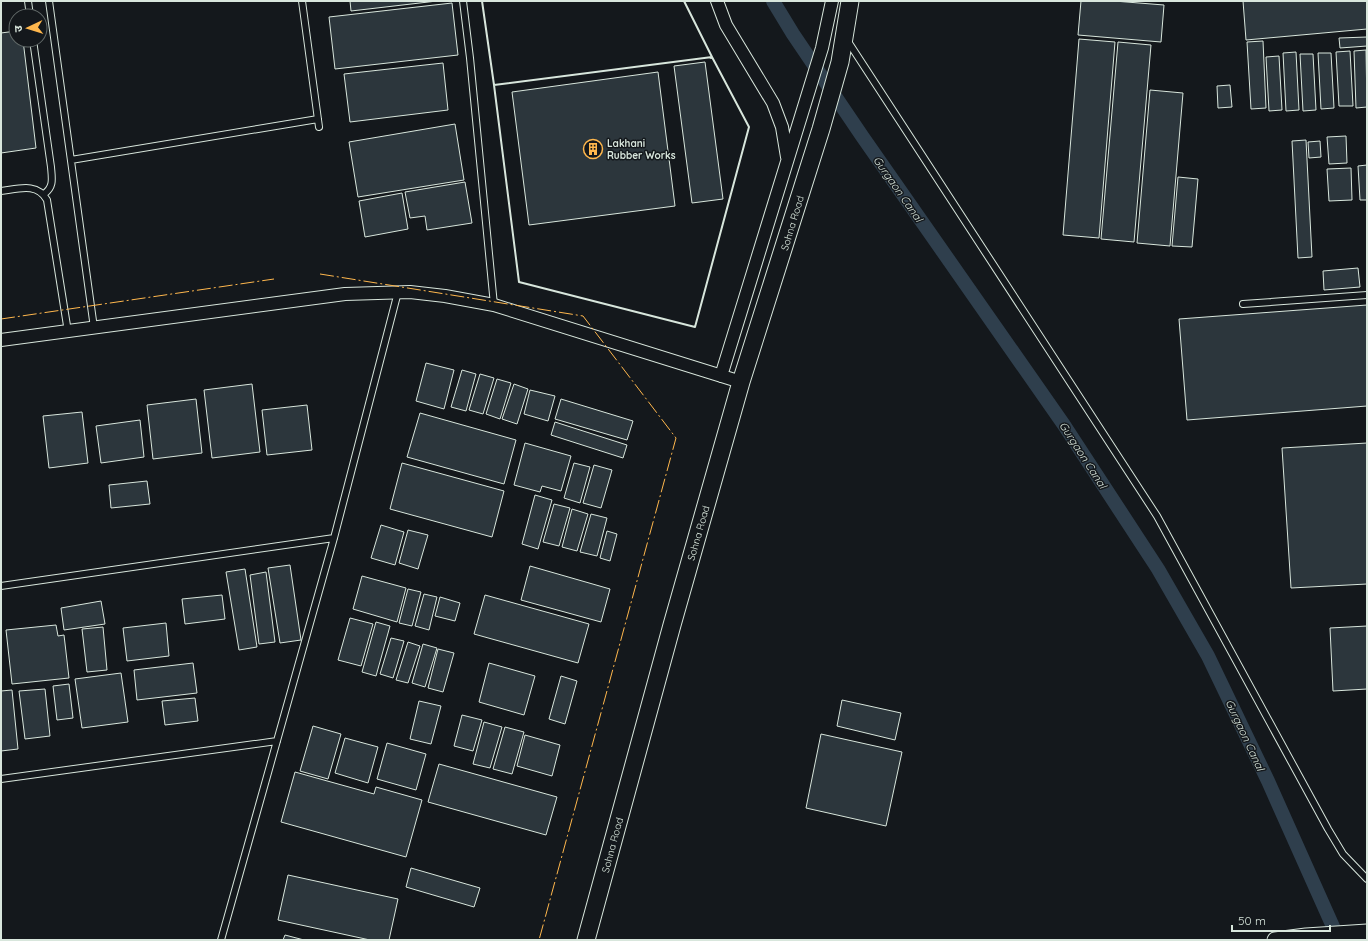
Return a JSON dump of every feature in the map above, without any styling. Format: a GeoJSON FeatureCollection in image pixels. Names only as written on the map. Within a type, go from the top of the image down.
{"type":"FeatureCollection","features":[{"type":"Feature","properties":{"kind":"main road","name":"Sohna Road"},"geometry":{"type":"LineString","coordinates":[[586,940],[674,618],[741,382],[821,129],[840,62],[850,1]]}},
{"type":"Feature","properties":{"kind":"street"},"geometry":{"type":"LineString","coordinates":[[717,1],[726,25],[773,103],[782,127],[788,160]]}},
{"type":"Feature","properties":{"kind":"street"},"geometry":{"type":"LineString","coordinates":[[721,376],[822,48],[832,1]]}},
{"type":"Feature","properties":{"kind":"street"},"geometry":{"type":"LineString","coordinates":[[1,340],[345,294],[398,292],[439,295],[494,305],[741,382]]}},
{"type":"Feature","properties":{"kind":"street"},"geometry":{"type":"LineString","coordinates":[[1275,940],[1306,936],[1366,932]]}},
{"type":"Feature","properties":{"kind":"lane"},"geometry":{"type":"LineString","coordinates":[[49,1],[94,328]]}},
{"type":"Feature","properties":{"kind":"lane"},"geometry":{"type":"LineString","coordinates":[[302,1],[319,127]]}},
{"type":"Feature","properties":{"kind":"lane"},"geometry":{"type":"LineString","coordinates":[[463,1],[494,305]]}},
{"type":"Feature","properties":{"kind":"lane"},"geometry":{"type":"LineString","coordinates":[[844,36],[1157,516],[1328,829],[1343,854],[1367,879]]}},
{"type":"Feature","properties":{"kind":"lane"},"geometry":{"type":"LineString","coordinates":[[34,48],[52,167],[52,183],[50,190],[44,194]]}},
{"type":"Feature","properties":{"kind":"lane"},"geometry":{"type":"LineString","coordinates":[[71,160],[318,119]]}},
{"type":"Feature","properties":{"kind":"lane"},"geometry":{"type":"LineString","coordinates":[[1,191],[30,188],[39,190],[44,194],[47,200],[68,332]]}},
{"type":"Feature","properties":{"kind":"lane"},"geometry":{"type":"LineString","coordinates":[[221,940],[334,538],[398,292]]}},
{"type":"Feature","properties":{"kind":"lane"},"geometry":{"type":"LineString","coordinates":[[1243,304],[1367,295]]}},
{"type":"Feature","properties":{"kind":"lane"},"geometry":{"type":"LineString","coordinates":[[1,586],[334,538]]}},
{"type":"Feature","properties":{"kind":"lane"},"geometry":{"type":"LineString","coordinates":[[1,779],[277,741]]}},
{"type":"Feature","properties":{"kind":"building"},"geometry":{"type":"Polygon","coordinates":[[[350,1],[437,1],[351,11],[350,1]]]}},
{"type":"Feature","properties":{"kind":"building"},"geometry":{"type":"Polygon","coordinates":[[[1081,1],[1114,1],[1164,5],[1161,42],[1078,35],[1081,1]]]}},
{"type":"Feature","properties":{"kind":"building"},"geometry":{"type":"Polygon","coordinates":[[[1243,1],[1367,1],[1367,29],[1246,40],[1243,1]]]}},
{"type":"Feature","properties":{"kind":"building"},"geometry":{"type":"Polygon","coordinates":[[[452,3],[458,55],[335,69],[329,17],[452,3]]]}},
{"type":"Feature","properties":{"kind":"building"},"geometry":{"type":"Polygon","coordinates":[[[8,32],[8,48],[24,48],[36,148],[1,153],[1,33],[8,32]]]}},
{"type":"Feature","properties":{"kind":"building"},"geometry":{"type":"Polygon","coordinates":[[[1367,37],[1367,46],[1340,48],[1339,38],[1367,37]]]}},
{"type":"Feature","properties":{"kind":"building"},"geometry":{"type":"Polygon","coordinates":[[[1079,39],[1115,42],[1099,238],[1063,235],[1079,39]]]}},
{"type":"Feature","properties":{"kind":"building"},"geometry":{"type":"Polygon","coordinates":[[[1263,41],[1266,108],[1251,109],[1247,42],[1263,41]]]}},
{"type":"Feature","properties":{"kind":"building"},"geometry":{"type":"Polygon","coordinates":[[[1118,42],[1151,45],[1134,242],[1101,239],[1118,42]]]}},
{"type":"Feature","properties":{"kind":"building"},"geometry":{"type":"Polygon","coordinates":[[[1366,50],[1367,107],[1356,108],[1354,51],[1366,50]]]}},
{"type":"Feature","properties":{"kind":"building"},"geometry":{"type":"Polygon","coordinates":[[[1350,51],[1353,106],[1339,106],[1336,52],[1350,51]]]}},
{"type":"Feature","properties":{"kind":"building"},"geometry":{"type":"Polygon","coordinates":[[[1296,52],[1299,110],[1286,111],[1283,53],[1296,52]]]}},
{"type":"Feature","properties":{"kind":"building"},"geometry":{"type":"Polygon","coordinates":[[[1318,53],[1331,53],[1334,108],[1321,109],[1318,53]]]}},
{"type":"Feature","properties":{"kind":"building"},"geometry":{"type":"Polygon","coordinates":[[[1300,54],[1313,54],[1316,110],[1303,111],[1300,54]]]}},
{"type":"Feature","properties":{"kind":"building"},"geometry":{"type":"Polygon","coordinates":[[[1279,56],[1282,110],[1269,111],[1266,57],[1279,56]]]}},
{"type":"Feature","properties":{"kind":"building"},"geometry":{"type":"Polygon","coordinates":[[[705,62],[723,199],[692,203],[674,66],[705,62]]]}},
{"type":"Feature","properties":{"kind":"building"},"geometry":{"type":"Polygon","coordinates":[[[443,63],[448,110],[350,122],[344,74],[443,63]]]}},
{"type":"Feature","properties":{"kind":"building","name":"Lakhani Rubber Works"},"geometry":{"type":"Polygon","coordinates":[[[658,72],[675,206],[529,225],[512,92],[658,72]]]}},
{"type":"Feature","properties":{"kind":"building"},"geometry":{"type":"Polygon","coordinates":[[[1230,85],[1232,107],[1218,108],[1217,86],[1230,85]]]}},
{"type":"Feature","properties":{"kind":"building"},"geometry":{"type":"Polygon","coordinates":[[[1150,90],[1183,93],[1170,246],[1137,243],[1150,90]]]}},
{"type":"Feature","properties":{"kind":"building"},"geometry":{"type":"Polygon","coordinates":[[[455,124],[464,180],[358,197],[349,142],[455,124]]]}},
{"type":"Feature","properties":{"kind":"building"},"geometry":{"type":"Polygon","coordinates":[[[1346,136],[1347,163],[1329,164],[1327,137],[1346,136]]]}},
{"type":"Feature","properties":{"kind":"building"},"geometry":{"type":"Polygon","coordinates":[[[1306,140],[1312,257],[1298,258],[1292,141],[1306,140]]]}},
{"type":"Feature","properties":{"kind":"building"},"geometry":{"type":"Polygon","coordinates":[[[1320,141],[1321,157],[1309,158],[1308,142],[1320,141]]]}},
{"type":"Feature","properties":{"kind":"building"},"geometry":{"type":"Polygon","coordinates":[[[1367,165],[1367,200],[1360,200],[1358,166],[1367,165]]]}},
{"type":"Feature","properties":{"kind":"building"},"geometry":{"type":"Polygon","coordinates":[[[1351,168],[1352,200],[1329,201],[1327,169],[1351,168]]]}},
{"type":"Feature","properties":{"kind":"building"},"geometry":{"type":"Polygon","coordinates":[[[1178,177],[1198,179],[1192,247],[1172,246],[1178,177]]]}},
{"type":"Feature","properties":{"kind":"building"},"geometry":{"type":"Polygon","coordinates":[[[465,182],[472,223],[427,230],[425,216],[410,218],[405,192],[465,182]]]}},
{"type":"Feature","properties":{"kind":"building"},"geometry":{"type":"Polygon","coordinates":[[[402,193],[408,229],[365,237],[359,201],[402,193]]]}},
{"type":"Feature","properties":{"kind":"building"},"geometry":{"type":"Polygon","coordinates":[[[1358,268],[1360,287],[1324,290],[1323,271],[1358,268]]]}},
{"type":"Feature","properties":{"kind":"building"},"geometry":{"type":"Polygon","coordinates":[[[1367,305],[1367,406],[1187,420],[1179,319],[1367,305]]]}},
{"type":"Feature","properties":{"kind":"building"},"geometry":{"type":"Polygon","coordinates":[[[426,363],[454,370],[444,409],[416,401],[426,363]]]}},
{"type":"Feature","properties":{"kind":"building"},"geometry":{"type":"Polygon","coordinates":[[[462,370],[476,374],[466,411],[451,407],[462,370]]]}},
{"type":"Feature","properties":{"kind":"building"},"geometry":{"type":"Polygon","coordinates":[[[480,374],[494,378],[483,414],[469,410],[480,374]]]}},
{"type":"Feature","properties":{"kind":"building"},"geometry":{"type":"Polygon","coordinates":[[[497,379],[511,383],[500,419],[486,414],[497,379]]]}},
{"type":"Feature","properties":{"kind":"building"},"geometry":{"type":"Polygon","coordinates":[[[252,384],[260,452],[212,458],[204,390],[252,384]]]}},
{"type":"Feature","properties":{"kind":"building"},"geometry":{"type":"Polygon","coordinates":[[[514,384],[528,389],[517,424],[502,419],[514,384]]]}},
{"type":"Feature","properties":{"kind":"building"},"geometry":{"type":"Polygon","coordinates":[[[530,390],[555,396],[548,421],[524,414],[530,390]]]}},
{"type":"Feature","properties":{"kind":"building"},"geometry":{"type":"Polygon","coordinates":[[[196,399],[202,453],[153,459],[147,405],[196,399]]]}},
{"type":"Feature","properties":{"kind":"building"},"geometry":{"type":"Polygon","coordinates":[[[561,399],[633,421],[627,440],[555,419],[561,399]]]}},
{"type":"Feature","properties":{"kind":"building"},"geometry":{"type":"Polygon","coordinates":[[[307,405],[312,450],[267,455],[262,410],[307,405]]]}},
{"type":"Feature","properties":{"kind":"building"},"geometry":{"type":"Polygon","coordinates":[[[82,412],[88,463],[49,468],[43,416],[82,412]]]}},
{"type":"Feature","properties":{"kind":"building"},"geometry":{"type":"Polygon","coordinates":[[[420,413],[516,440],[504,484],[407,457],[420,413]]]}},
{"type":"Feature","properties":{"kind":"building"},"geometry":{"type":"Polygon","coordinates":[[[140,420],[144,457],[101,463],[96,426],[140,420]]]}},
{"type":"Feature","properties":{"kind":"building"},"geometry":{"type":"Polygon","coordinates":[[[555,422],[627,445],[623,458],[551,435],[555,422]]]}},
{"type":"Feature","properties":{"kind":"building"},"geometry":{"type":"Polygon","coordinates":[[[525,443],[571,456],[561,491],[542,486],[540,492],[514,485],[525,443]]]}},
{"type":"Feature","properties":{"kind":"building"},"geometry":{"type":"Polygon","coordinates":[[[1367,443],[1367,584],[1291,588],[1282,448],[1367,443]]]}},
{"type":"Feature","properties":{"kind":"building"},"geometry":{"type":"Polygon","coordinates":[[[402,463],[504,491],[492,537],[390,509],[402,463]]]}},
{"type":"Feature","properties":{"kind":"building"},"geometry":{"type":"Polygon","coordinates":[[[574,463],[590,467],[580,503],[564,498],[574,463]]]}},
{"type":"Feature","properties":{"kind":"building"},"geometry":{"type":"Polygon","coordinates":[[[594,465],[612,470],[601,508],[583,503],[594,465]]]}},
{"type":"Feature","properties":{"kind":"building"},"geometry":{"type":"Polygon","coordinates":[[[147,481],[150,504],[111,508],[109,485],[147,481]]]}},
{"type":"Feature","properties":{"kind":"building"},"geometry":{"type":"Polygon","coordinates":[[[535,495],[552,500],[538,549],[522,544],[535,495]]]}},
{"type":"Feature","properties":{"kind":"building"},"geometry":{"type":"Polygon","coordinates":[[[554,504],[570,508],[559,546],[543,542],[554,504]]]}},
{"type":"Feature","properties":{"kind":"building"},"geometry":{"type":"Polygon","coordinates":[[[572,509],[588,514],[577,551],[562,547],[572,509]]]}},
{"type":"Feature","properties":{"kind":"building"},"geometry":{"type":"Polygon","coordinates":[[[591,514],[607,518],[597,556],[580,552],[591,514]]]}},
{"type":"Feature","properties":{"kind":"building"},"geometry":{"type":"Polygon","coordinates":[[[381,525],[404,532],[395,565],[371,558],[381,525]]]}},
{"type":"Feature","properties":{"kind":"building"},"geometry":{"type":"Polygon","coordinates":[[[408,530],[428,535],[418,569],[399,563],[408,530]]]}},
{"type":"Feature","properties":{"kind":"building"},"geometry":{"type":"Polygon","coordinates":[[[607,531],[617,534],[610,561],[600,558],[607,531]]]}},
{"type":"Feature","properties":{"kind":"building"},"geometry":{"type":"Polygon","coordinates":[[[290,565],[301,640],[280,643],[268,568],[290,565]]]}},
{"type":"Feature","properties":{"kind":"building"},"geometry":{"type":"Polygon","coordinates":[[[530,566],[610,589],[601,622],[521,600],[530,566]]]}},
{"type":"Feature","properties":{"kind":"building"},"geometry":{"type":"Polygon","coordinates":[[[245,569],[257,647],[239,650],[226,572],[245,569]]]}},
{"type":"Feature","properties":{"kind":"building"},"geometry":{"type":"Polygon","coordinates":[[[266,572],[275,642],[259,644],[250,575],[266,572]]]}},
{"type":"Feature","properties":{"kind":"building"},"geometry":{"type":"Polygon","coordinates":[[[362,576],[406,588],[397,622],[353,609],[362,576]]]}},
{"type":"Feature","properties":{"kind":"building"},"geometry":{"type":"Polygon","coordinates":[[[408,589],[421,592],[412,626],[399,623],[408,589]]]}},
{"type":"Feature","properties":{"kind":"building"},"geometry":{"type":"Polygon","coordinates":[[[424,594],[437,597],[429,630],[415,626],[424,594]]]}},
{"type":"Feature","properties":{"kind":"building"},"geometry":{"type":"Polygon","coordinates":[[[222,595],[225,619],[185,624],[182,599],[222,595]]]}},
{"type":"Feature","properties":{"kind":"building"},"geometry":{"type":"Polygon","coordinates":[[[485,595],[589,624],[578,663],[474,634],[485,595]]]}},
{"type":"Feature","properties":{"kind":"building"},"geometry":{"type":"Polygon","coordinates":[[[440,597],[460,603],[455,621],[435,616],[440,597]]]}},
{"type":"Feature","properties":{"kind":"building"},"geometry":{"type":"Polygon","coordinates":[[[101,601],[105,624],[64,630],[61,608],[101,601]]]}},
{"type":"Feature","properties":{"kind":"building"},"geometry":{"type":"Polygon","coordinates":[[[350,618],[373,624],[361,666],[338,660],[350,618]]]}},
{"type":"Feature","properties":{"kind":"building"},"geometry":{"type":"Polygon","coordinates":[[[376,622],[390,626],[376,676],[362,672],[376,622]]]}},
{"type":"Feature","properties":{"kind":"building"},"geometry":{"type":"Polygon","coordinates":[[[166,623],[169,656],[127,661],[123,628],[166,623]]]}},
{"type":"Feature","properties":{"kind":"building"},"geometry":{"type":"Polygon","coordinates":[[[56,625],[58,636],[64,635],[69,678],[12,684],[6,630],[56,625]]]}},
{"type":"Feature","properties":{"kind":"building"},"geometry":{"type":"Polygon","coordinates":[[[1367,626],[1367,689],[1333,691],[1330,628],[1367,626]]]}},
{"type":"Feature","properties":{"kind":"building"},"geometry":{"type":"Polygon","coordinates":[[[103,627],[107,670],[87,672],[82,629],[103,627]]]}},
{"type":"Feature","properties":{"kind":"building"},"geometry":{"type":"Polygon","coordinates":[[[391,638],[404,641],[393,678],[380,674],[391,638]]]}},
{"type":"Feature","properties":{"kind":"building"},"geometry":{"type":"Polygon","coordinates":[[[408,642],[420,646],[408,683],[396,680],[408,642]]]}},
{"type":"Feature","properties":{"kind":"building"},"geometry":{"type":"Polygon","coordinates":[[[423,644],[437,648],[425,687],[412,683],[423,644]]]}},
{"type":"Feature","properties":{"kind":"building"},"geometry":{"type":"Polygon","coordinates":[[[438,649],[454,653],[443,692],[428,688],[438,649]]]}},
{"type":"Feature","properties":{"kind":"building"},"geometry":{"type":"Polygon","coordinates":[[[193,663],[197,693],[137,700],[134,670],[193,663]]]}},
{"type":"Feature","properties":{"kind":"building"},"geometry":{"type":"Polygon","coordinates":[[[489,663],[535,676],[524,715],[479,702],[489,663]]]}},
{"type":"Feature","properties":{"kind":"building"},"geometry":{"type":"Polygon","coordinates":[[[121,673],[128,722],[82,728],[75,679],[121,673]]]}},
{"type":"Feature","properties":{"kind":"building"},"geometry":{"type":"Polygon","coordinates":[[[561,676],[577,681],[565,724],[549,719],[561,676]]]}},
{"type":"Feature","properties":{"kind":"building"},"geometry":{"type":"Polygon","coordinates":[[[69,684],[73,718],[57,720],[53,686],[69,684]]]}},
{"type":"Feature","properties":{"kind":"building"},"geometry":{"type":"Polygon","coordinates":[[[45,689],[50,736],[25,739],[19,691],[45,689]]]}},
{"type":"Feature","properties":{"kind":"building"},"geometry":{"type":"Polygon","coordinates":[[[12,690],[18,749],[1,751],[1,691],[12,690]]]}},
{"type":"Feature","properties":{"kind":"building"},"geometry":{"type":"Polygon","coordinates":[[[195,698],[198,721],[165,725],[162,701],[195,698]]]}},
{"type":"Feature","properties":{"kind":"building"},"geometry":{"type":"Polygon","coordinates":[[[842,700],[901,713],[895,740],[837,726],[842,700]]]}},
{"type":"Feature","properties":{"kind":"building"},"geometry":{"type":"Polygon","coordinates":[[[419,701],[441,706],[431,744],[410,739],[419,701]]]}},
{"type":"Feature","properties":{"kind":"building"},"geometry":{"type":"Polygon","coordinates":[[[462,715],[482,720],[473,751],[454,746],[462,715]]]}},
{"type":"Feature","properties":{"kind":"building"},"geometry":{"type":"Polygon","coordinates":[[[484,722],[502,727],[490,768],[473,764],[484,722]]]}},
{"type":"Feature","properties":{"kind":"building"},"geometry":{"type":"Polygon","coordinates":[[[313,726],[341,734],[328,779],[300,771],[313,726]]]}},
{"type":"Feature","properties":{"kind":"building"},"geometry":{"type":"Polygon","coordinates":[[[505,727],[524,732],[512,774],[493,769],[505,727]]]}},
{"type":"Feature","properties":{"kind":"building"},"geometry":{"type":"Polygon","coordinates":[[[821,734],[902,752],[886,826],[806,808],[821,734]]]}},
{"type":"Feature","properties":{"kind":"building"},"geometry":{"type":"Polygon","coordinates":[[[525,735],[560,745],[552,776],[517,766],[525,735]]]}},
{"type":"Feature","properties":{"kind":"building"},"geometry":{"type":"Polygon","coordinates":[[[345,738],[378,747],[368,783],[335,773],[345,738]]]}},
{"type":"Feature","properties":{"kind":"building"},"geometry":{"type":"Polygon","coordinates":[[[387,743],[426,754],[416,790],[377,779],[387,743]]]}},
{"type":"Feature","properties":{"kind":"building"},"geometry":{"type":"Polygon","coordinates":[[[439,764],[557,797],[546,835],[428,802],[439,764]]]}},
{"type":"Feature","properties":{"kind":"building"},"geometry":{"type":"Polygon","coordinates":[[[295,772],[374,794],[376,787],[422,800],[406,857],[281,822],[295,772]]]}},
{"type":"Feature","properties":{"kind":"building"},"geometry":{"type":"Polygon","coordinates":[[[411,868],[480,888],[474,907],[406,887],[411,868]]]}},
{"type":"Feature","properties":{"kind":"building"},"geometry":{"type":"Polygon","coordinates":[[[288,875],[398,899],[389,940],[370,940],[278,920],[288,875]]]}},
{"type":"Feature","properties":{"kind":"building"},"geometry":{"type":"Polygon","coordinates":[[[285,935],[304,940],[283,940],[285,935]]]}},
{"type":"Feature","properties":{"kind":"waterway","name":"Gurgaon Canal"},"geometry":{"type":"LineString","coordinates":[[773,1],[793,34],[862,136],[1064,425],[1158,569],[1208,656],[1268,781],[1339,940]]}},
{"type":"Feature","properties":{"kind":"wall"},"geometry":{"type":"LineString","coordinates":[[482,1],[495,85]]}},
{"type":"Feature","properties":{"kind":"wall"},"geometry":{"type":"LineString","coordinates":[[684,1],[712,57],[711,58]]}},
{"type":"Feature","properties":{"kind":"wall"},"geometry":{"type":"LineString","coordinates":[[712,57],[749,127],[695,327],[519,282],[494,85],[712,57]]}},
{"type":"Feature","properties":{"kind":"power"},"geometry":{"type":"LineString","coordinates":[[320,274],[583,316],[676,438],[539,940]]}},
{"type":"Feature","properties":{"kind":"power"},"geometry":{"type":"LineString","coordinates":[[1,319],[274,279]]}},
{"type":"Feature","properties":{"kind":"place","name":"Lakhani Rubber Works"},"geometry":{"type":"Point","coordinates":[593,149]}}]}
